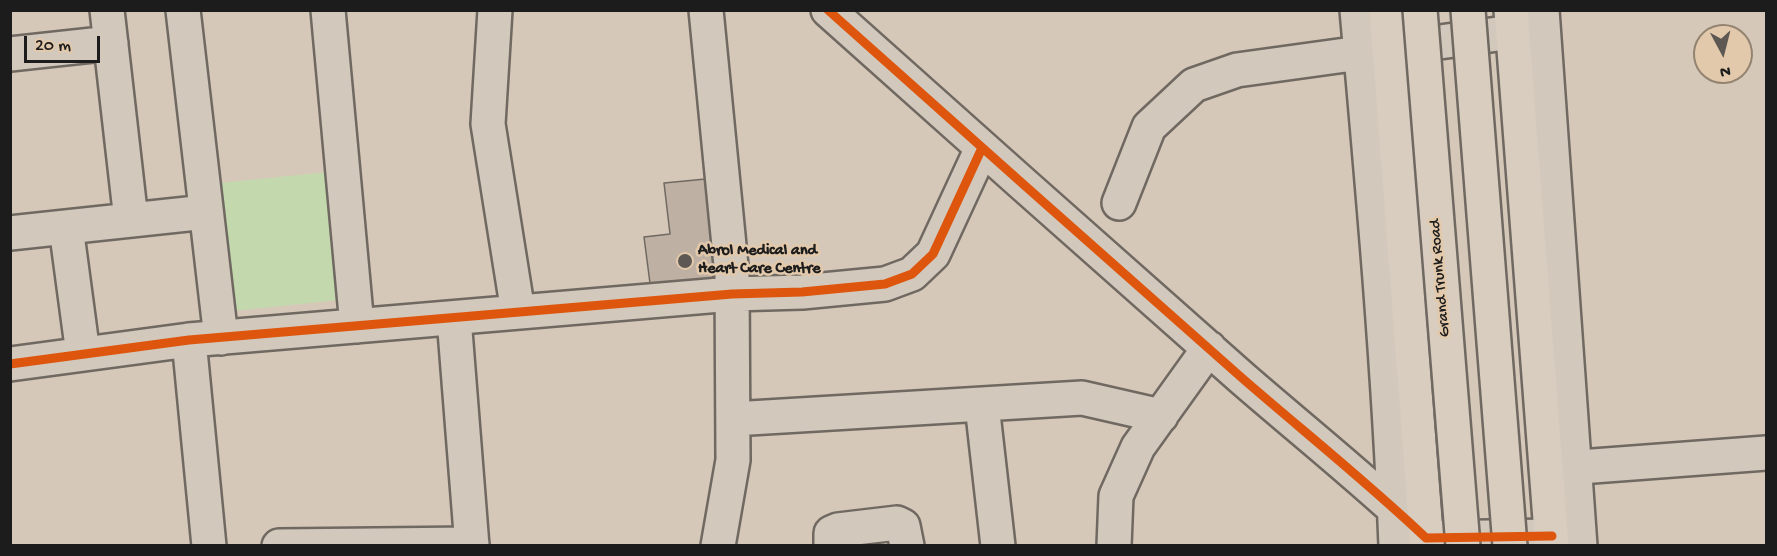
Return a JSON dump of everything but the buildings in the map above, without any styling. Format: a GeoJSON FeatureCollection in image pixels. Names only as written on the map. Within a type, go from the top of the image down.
{"type":"FeatureCollection","features":[{"type":"Feature","properties":{"kind":"highway"},"geometry":{"type":"LineString","coordinates":[[1386,10],[1375,51],[1416,543]]}},
{"type":"Feature","properties":{"kind":"highway","name":"Grand Trunk Road"},"geometry":{"type":"LineString","coordinates":[[1419,10],[1463,546]]}},
{"type":"Feature","properties":{"kind":"highway"},"geometry":{"type":"LineString","coordinates":[[1468,10],[1510,546]]}},
{"type":"Feature","properties":{"kind":"highway"},"geometry":{"type":"LineString","coordinates":[[1527,20],[1560,468],[1561,542]]}},
{"type":"Feature","properties":{"kind":"street"},"geometry":{"type":"LineString","coordinates":[[107,10],[131,220]]}},
{"type":"Feature","properties":{"kind":"street"},"geometry":{"type":"LineString","coordinates":[[183,10],[206,212],[205,339],[209,546]]}},
{"type":"Feature","properties":{"kind":"street"},"geometry":{"type":"LineString","coordinates":[[328,10],[357,326]]}},
{"type":"Feature","properties":{"kind":"street"},"geometry":{"type":"LineString","coordinates":[[495,10],[488,124],[518,312]]}},
{"type":"Feature","properties":{"kind":"street"},"geometry":{"type":"LineString","coordinates":[[706,10],[732,276],[733,460],[718,546]]}},
{"type":"Feature","properties":{"kind":"street"},"geometry":{"type":"LineString","coordinates":[[828,10],[1209,348],[1395,508],[1416,543],[1561,542]]}},
{"type":"Feature","properties":{"kind":"street"},"geometry":{"type":"LineString","coordinates":[[1357,10],[1375,51],[1374,199],[1390,407],[1395,508]]}},
{"type":"Feature","properties":{"kind":"street"},"geometry":{"type":"LineString","coordinates":[[1119,203],[1149,127],[1194,85],[1238,70],[1375,51],[1527,20]]}},
{"type":"Feature","properties":{"kind":"street"},"geometry":{"type":"LineString","coordinates":[[10,54],[111,43]]}},
{"type":"Feature","properties":{"kind":"street"},"geometry":{"type":"LineString","coordinates":[[10,364],[205,339],[732,294],[802,292],[885,284],[912,274],[933,254],[982,147]]}},
{"type":"Feature","properties":{"kind":"street"},"geometry":{"type":"LineString","coordinates":[[10,233],[206,212]]}},
{"type":"Feature","properties":{"kind":"street"},"geometry":{"type":"LineString","coordinates":[[66,227],[83,354]]}},
{"type":"Feature","properties":{"kind":"street"},"geometry":{"type":"LineString","coordinates":[[279,546],[472,545],[454,318]]}},
{"type":"Feature","properties":{"kind":"street"},"geometry":{"type":"LineString","coordinates":[[1114,546],[1116,495],[1138,447],[1209,348]]}},
{"type":"Feature","properties":{"kind":"street"},"geometry":{"type":"LineString","coordinates":[[733,419],[1082,398],[1161,416]]}},
{"type":"Feature","properties":{"kind":"street"},"geometry":{"type":"LineString","coordinates":[[982,405],[998,546]]}},
{"type":"Feature","properties":{"kind":"street"},"geometry":{"type":"LineString","coordinates":[[1560,468],[1767,453]]}},
{"type":"Feature","properties":{"kind":"street"},"geometry":{"type":"LineString","coordinates":[[831,546],[831,533],[838,530],[897,523],[903,526],[907,546]]}},
{"type":"Feature","properties":{"kind":"green space"},"geometry":{"type":"Polygon","coordinates":[[[327,172],[339,300],[233,311],[220,183],[327,172]]]}},
{"type":"Feature","properties":{"kind":"cycle path"},"geometry":{"type":"LineString","coordinates":[[828,10],[1426,538],[1552,536]]}},
{"type":"Feature","properties":{"kind":"cycle path"},"geometry":{"type":"LineString","coordinates":[[10,364],[189,340],[732,294],[802,292],[885,284],[912,274],[933,254],[982,148]]}},
{"type":"Feature","properties":{"kind":"place","name":"Abrol Medical and Heart Care Centre"},"geometry":{"type":"Point","coordinates":[685,261]}}]}
